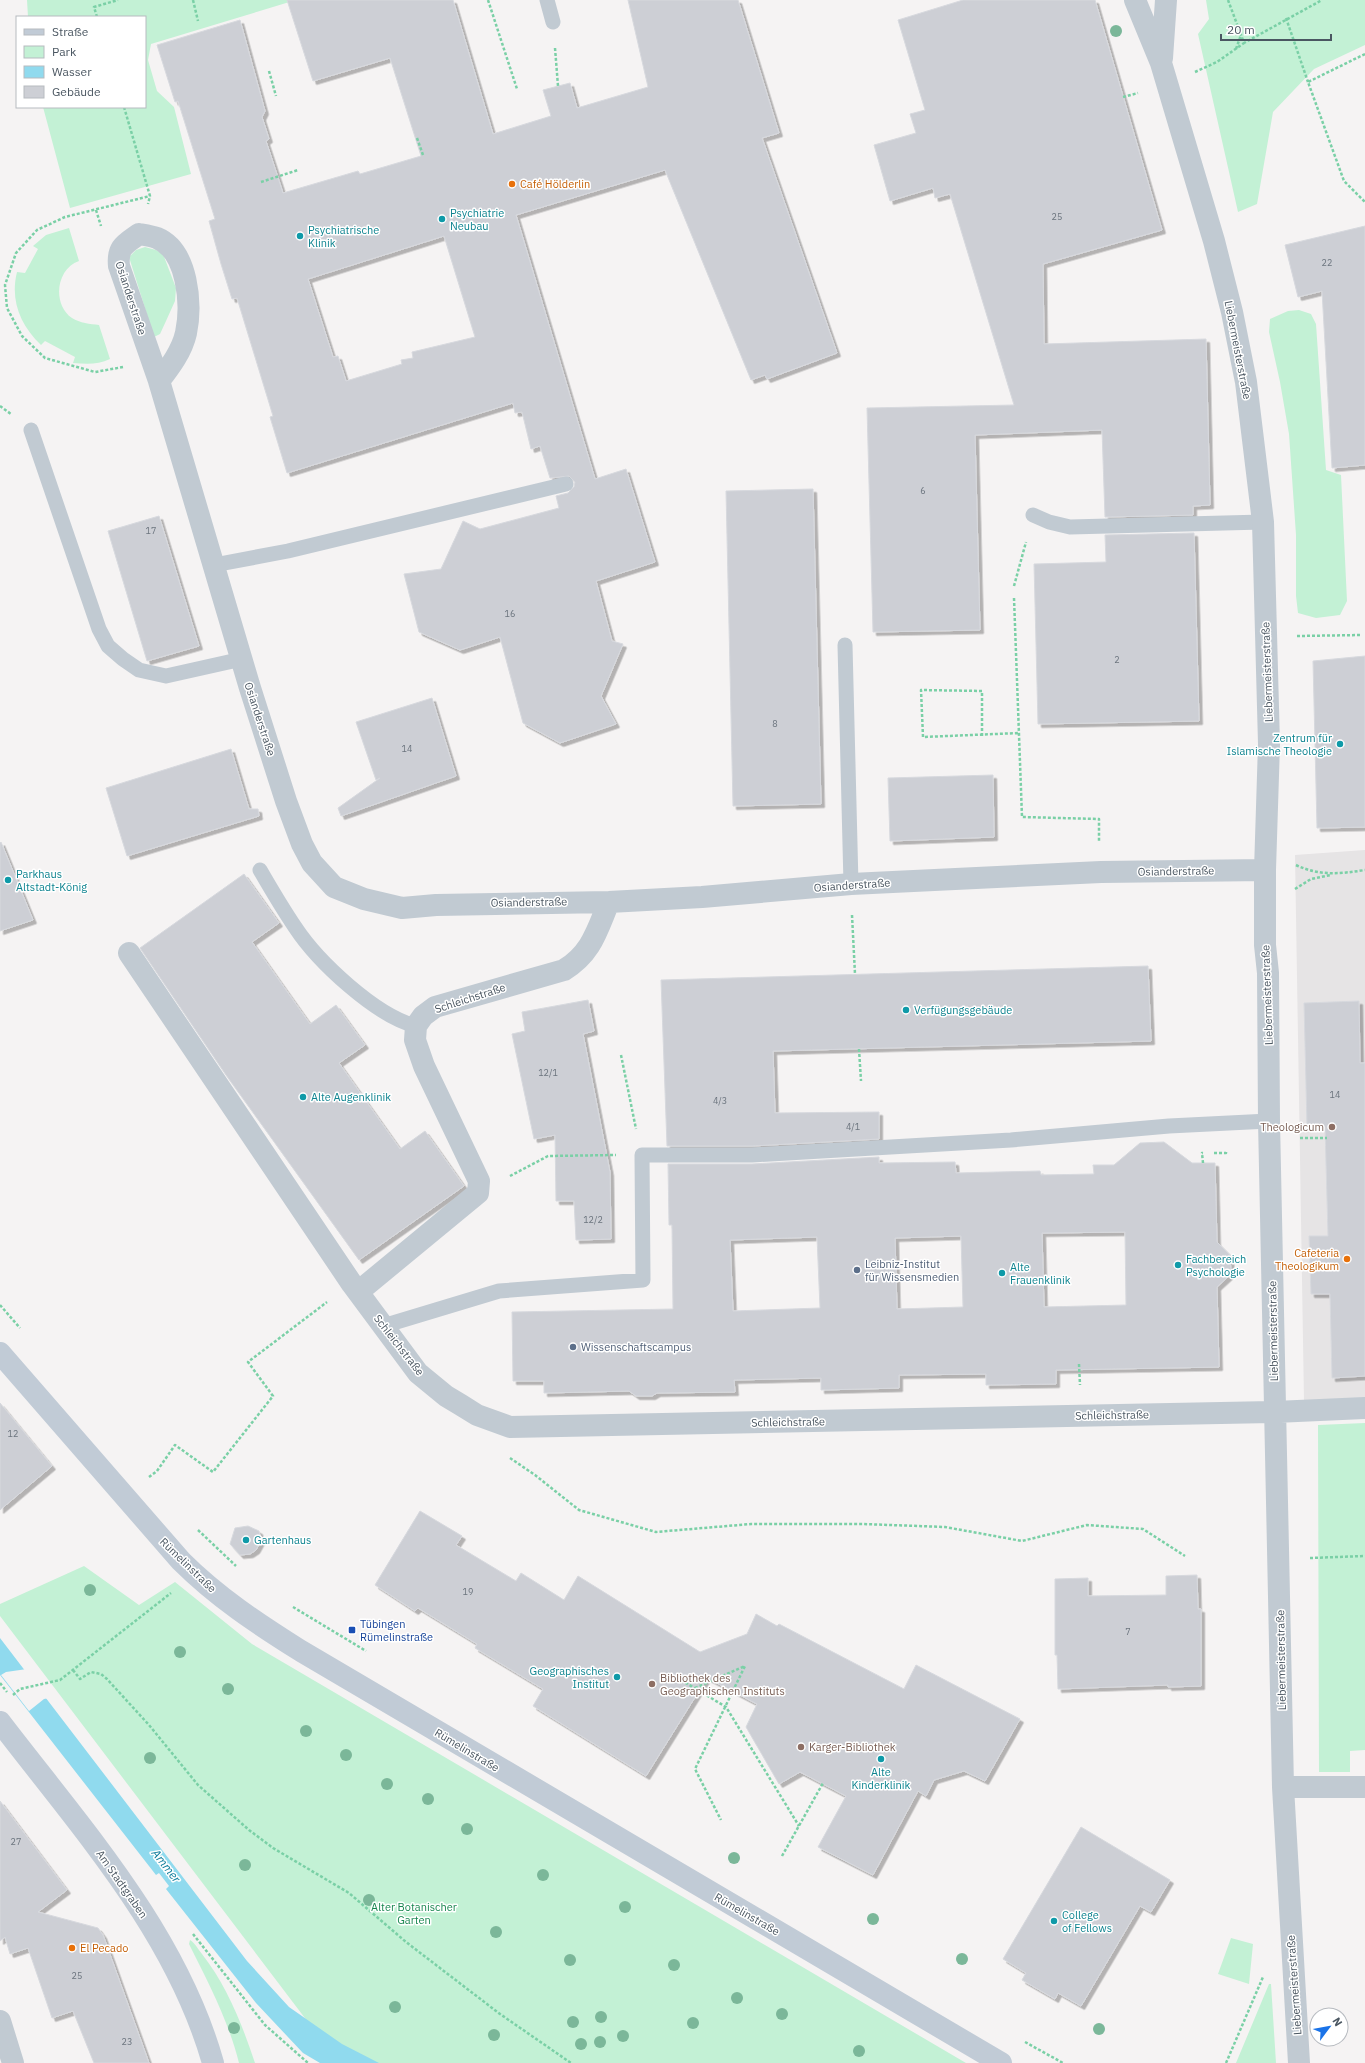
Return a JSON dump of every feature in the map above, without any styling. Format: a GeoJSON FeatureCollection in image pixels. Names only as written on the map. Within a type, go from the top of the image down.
{"type":"FeatureCollection","features":[{"type":"Feature","properties":{"kind":"main road","name":"Rümelinstraße"},"geometry":{"type":"LineString","coordinates":[[0,1353],[181,1561],[214,1591],[260,1625],[300,1651],[628,1845],[1001,2063]]}},
{"type":"Feature","properties":{"kind":"main road","name":"Am Stadtgraben"},"geometry":{"type":"LineString","coordinates":[[2,1731],[107,1861],[154,1929],[175,1966],[195,2008],[213,2063]]}},
{"type":"Feature","properties":{"kind":"street","name":"Liebermeisterstraße"},"geometry":{"type":"LineString","coordinates":[[1135,0],[1161,63],[1214,241],[1232,312],[1246,382],[1263,522],[1269,744],[1265,870],[1265,944],[1268,973],[1269,1121],[1283,1787],[1299,2063]]}},
{"type":"Feature","properties":{"kind":"street","name":"Liebermeisterstraße"},"geometry":{"type":"LineString","coordinates":[[1161,63],[1166,0]]}},
{"type":"Feature","properties":{"kind":"street"},"geometry":{"type":"LineString","coordinates":[[139,234],[158,238],[169,246],[184,272],[189,295],[186,333],[174,363],[159,381]]}},
{"type":"Feature","properties":{"kind":"street","name":"Osianderstraße"},"geometry":{"type":"LineString","coordinates":[[139,234],[122,247],[118,256],[119,266],[159,381],[286,801],[302,844],[312,863],[334,887],[364,899],[402,908],[451,904],[609,902],[702,897],[851,884],[1101,872],[1265,870]]}},
{"type":"Feature","properties":{"kind":"street","name":"Schleichstraße"},"geometry":{"type":"LineString","coordinates":[[416,1026],[424,1016],[436,1007],[564,970],[585,954],[609,902]]}},
{"type":"Feature","properties":{"kind":"street","name":"Schleichstraße"},"geometry":{"type":"LineString","coordinates":[[129,953],[355,1288],[418,1373],[446,1396],[478,1415],[510,1427],[1275,1412]]}},
{"type":"Feature","properties":{"kind":"street"},"geometry":{"type":"LineString","coordinates":[[355,1288],[478,1193],[479,1181],[424,1066],[415,1040],[416,1026]]}},
{"type":"Feature","properties":{"kind":"street"},"geometry":{"type":"LineString","coordinates":[[1275,1412],[1365,1408]]}},
{"type":"Feature","properties":{"kind":"street"},"geometry":{"type":"LineString","coordinates":[[1283,1787],[1365,1787]]}},
{"type":"Feature","properties":{"kind":"street"},"geometry":{"type":"LineString","coordinates":[[0,2021],[13,2063]]}},
{"type":"Feature","properties":{"kind":"lane"},"geometry":{"type":"LineString","coordinates":[[547,0],[553,22]]}},
{"type":"Feature","properties":{"kind":"lane"},"geometry":{"type":"LineString","coordinates":[[31,430],[99,629],[108,646],[139,670],[166,676],[242,659]]}},
{"type":"Feature","properties":{"kind":"lane"},"geometry":{"type":"LineString","coordinates":[[214,565],[288,551],[566,484]]}},
{"type":"Feature","properties":{"kind":"lane"},"geometry":{"type":"LineString","coordinates":[[1033,515],[1049,522],[1070,526],[1263,522]]}},
{"type":"Feature","properties":{"kind":"lane"},"geometry":{"type":"LineString","coordinates":[[845,645],[851,884]]}},
{"type":"Feature","properties":{"kind":"lane"},"geometry":{"type":"LineString","coordinates":[[260,870],[296,928],[331,969],[386,1014],[404,1023],[416,1026]]}},
{"type":"Feature","properties":{"kind":"lane"},"geometry":{"type":"LineString","coordinates":[[383,1326],[499,1291],[643,1280],[642,1155],[752,1155],[1011,1140],[1169,1126],[1269,1121]]}},
{"type":"Feature","properties":{"kind":"path"},"geometry":{"type":"LineString","coordinates":[[97,16],[94,7],[118,0]]}},
{"type":"Feature","properties":{"kind":"path"},"geometry":{"type":"LineString","coordinates":[[192,0],[198,21]]}},
{"type":"Feature","properties":{"kind":"path"},"geometry":{"type":"LineString","coordinates":[[488,0],[517,90]]}},
{"type":"Feature","properties":{"kind":"path"},"geometry":{"type":"LineString","coordinates":[[1228,0],[1244,43]]}},
{"type":"Feature","properties":{"kind":"path"},"geometry":{"type":"LineString","coordinates":[[1217,62],[1244,43],[1286,18],[1322,0]]}},
{"type":"Feature","properties":{"kind":"path"},"geometry":{"type":"LineString","coordinates":[[1286,18],[1344,181],[1365,202]]}},
{"type":"Feature","properties":{"kind":"path"},"geometry":{"type":"LineString","coordinates":[[553,22],[558,86]]}},
{"type":"Feature","properties":{"kind":"path"},"geometry":{"type":"LineString","coordinates":[[1236,49],[1241,34]]}},
{"type":"Feature","properties":{"kind":"path"},"geometry":{"type":"LineString","coordinates":[[1308,82],[1365,54]]}},
{"type":"Feature","properties":{"kind":"path"},"geometry":{"type":"LineString","coordinates":[[269,71],[276,96]]}},
{"type":"Feature","properties":{"kind":"path"},"geometry":{"type":"LineString","coordinates":[[1123,97],[1139,93]]}},
{"type":"Feature","properties":{"kind":"path"},"geometry":{"type":"LineString","coordinates":[[124,108],[150,196],[139,234]]}},
{"type":"Feature","properties":{"kind":"path"},"geometry":{"type":"LineString","coordinates":[[418,138],[423,155]]}},
{"type":"Feature","properties":{"kind":"path"},"geometry":{"type":"LineString","coordinates":[[261,182],[298,170]]}},
{"type":"Feature","properties":{"kind":"path"},"geometry":{"type":"LineString","coordinates":[[150,196],[65,217],[37,230],[16,253],[5,285],[7,308],[22,336],[45,358],[95,372],[140,365],[159,381]]}},
{"type":"Feature","properties":{"kind":"path"},"geometry":{"type":"LineString","coordinates":[[1014,586],[1033,515]]}},
{"type":"Feature","properties":{"kind":"path"},"geometry":{"type":"LineString","coordinates":[[1014,598],[1022,817],[1099,819],[1101,872]]}},
{"type":"Feature","properties":{"kind":"path"},"geometry":{"type":"LineString","coordinates":[[1266,637],[1362,634]]}},
{"type":"Feature","properties":{"kind":"path"},"geometry":{"type":"LineString","coordinates":[[982,736],[982,691],[922,690],[923,737],[982,736],[1020,733]]}},
{"type":"Feature","properties":{"kind":"path"},"geometry":{"type":"LineString","coordinates":[[1266,848],[1307,870],[1335,875],[1365,870]]}},
{"type":"Feature","properties":{"kind":"path"},"geometry":{"type":"LineString","coordinates":[[851,884],[856,974]]}},
{"type":"Feature","properties":{"kind":"path"},"geometry":{"type":"LineString","coordinates":[[859,1049],[861,1081]]}},
{"type":"Feature","properties":{"kind":"path"},"geometry":{"type":"LineString","coordinates":[[478,1193],[548,1156],[642,1155],[621,1055]]}},
{"type":"Feature","properties":{"kind":"path"},"geometry":{"type":"LineString","coordinates":[[149,1477],[157,1471],[175,1445],[213,1472],[273,1396],[248,1362],[355,1288]]}},
{"type":"Feature","properties":{"kind":"path"},"geometry":{"type":"LineString","coordinates":[[0,1305],[21,1328]]}},
{"type":"Feature","properties":{"kind":"path"},"geometry":{"type":"LineString","coordinates":[[503,1454],[535,1475],[579,1510],[656,1532],[751,1524],[863,1524],[945,1527],[1022,1541],[1087,1525],[1143,1529],[1185,1556]]}},
{"type":"Feature","properties":{"kind":"path"},"geometry":{"type":"LineString","coordinates":[[144,1471],[154,1483]]}},
{"type":"Feature","properties":{"kind":"path"},"geometry":{"type":"LineString","coordinates":[[194,1526],[237,1567]]}},
{"type":"Feature","properties":{"kind":"path"},"geometry":{"type":"LineString","coordinates":[[1313,1558],[1365,1556]]}},
{"type":"Feature","properties":{"kind":"path"},"geometry":{"type":"LineString","coordinates":[[15,1693],[20,1689],[60,1680],[168,1595]]}},
{"type":"Feature","properties":{"kind":"path"},"geometry":{"type":"LineString","coordinates":[[695,1688],[745,1666],[695,1769],[721,1820]]}},
{"type":"Feature","properties":{"kind":"path"},"geometry":{"type":"LineString","coordinates":[[73,1670],[80,1679],[91,1672],[101,1674],[108,1679],[150,1725],[198,1785],[248,1830],[279,1851],[349,1893],[406,1942],[481,1999],[571,2063]]}},
{"type":"Feature","properties":{"kind":"path"},"geometry":{"type":"LineString","coordinates":[[681,1680],[726,1707],[798,1826]]}},
{"type":"Feature","properties":{"kind":"path"},"geometry":{"type":"LineString","coordinates":[[0,1683],[10,1697]]}},
{"type":"Feature","properties":{"kind":"path"},"geometry":{"type":"LineString","coordinates":[[782,1856],[823,1783]]}},
{"type":"Feature","properties":{"kind":"path"},"geometry":{"type":"LineString","coordinates":[[1226,2063],[1262,1977],[1293,1974]]}},
{"type":"Feature","properties":{"kind":"shaded area","name":"Theologicum"},"geometry":{"type":"Polygon","coordinates":[[[1365,850],[1365,1398],[1304,1401],[1295,855],[1365,850]]]}},
{"type":"Feature","properties":{"kind":"green space"},"geometry":{"type":"Polygon","coordinates":[[[27,0],[296,0],[151,44],[148,60],[157,91],[174,107],[191,174],[70,208],[43,108],[146,108],[146,16],[28,16],[27,0]]]}},
{"type":"Feature","properties":{"kind":"green space"},"geometry":{"type":"Polygon","coordinates":[[[1206,0],[1365,0],[1365,45],[1314,69],[1273,112],[1257,204],[1238,212],[1198,34],[1209,19],[1206,0]]]}},
{"type":"Feature","properties":{"kind":"green space"},"geometry":{"type":"Polygon","coordinates":[[[69,228],[79,261],[71,265],[65,271],[59,287],[59,296],[61,304],[72,318],[89,324],[99,325],[110,359],[101,362],[87,364],[73,363],[75,357],[45,341],[41,345],[27,329],[18,312],[15,292],[17,272],[25,273],[38,249],[33,246],[46,235],[69,228]]]}},
{"type":"Feature","properties":{"kind":"green space"},"geometry":{"type":"Polygon","coordinates":[[[145,247],[163,254],[176,288],[175,301],[160,334],[154,337],[129,257],[136,250],[145,247]]]}},
{"type":"Feature","properties":{"kind":"green space"},"geometry":{"type":"Polygon","coordinates":[[[1299,310],[1311,314],[1316,324],[1326,470],[1341,475],[1347,601],[1340,615],[1316,618],[1298,613],[1296,596],[1296,535],[1289,434],[1269,332],[1270,319],[1288,311],[1299,310]]]}},
{"type":"Feature","properties":{"kind":"green space"},"geometry":{"type":"Polygon","coordinates":[[[1365,1423],[1365,1750],[1350,1751],[1350,1772],[1319,1772],[1318,1425],[1365,1423]]]}},
{"type":"Feature","properties":{"kind":"green space","name":"Alter Botanischer Garten"},"geometry":{"type":"Polygon","coordinates":[[[84,1566],[139,1605],[175,1582],[252,1644],[966,2063],[339,2063],[0,1616],[0,1604],[84,1566]]]}},
{"type":"Feature","properties":{"kind":"green space"},"geometry":{"type":"Polygon","coordinates":[[[1231,1938],[1253,1944],[1249,1984],[1218,1974],[1231,1938]]]}},
{"type":"Feature","properties":{"kind":"green space"},"geometry":{"type":"Polygon","coordinates":[[[190,1940],[195,1944],[211,1966],[226,1992],[245,2034],[255,2063],[239,2063],[230,2032],[211,1988],[189,1944],[190,1940]]]}},
{"type":"Feature","properties":{"kind":"green space"},"geometry":{"type":"Polygon","coordinates":[[[1269,1984],[1271,1984],[1276,2063],[1236,2063],[1269,1984]]]}},
{"type":"Feature","properties":{"kind":"water","name":"Ammer"},"geometry":{"type":"Polygon","coordinates":[[[0,1638],[247,1961],[289,2007],[342,2044],[379,2063],[320,2063],[303,2053],[256,2003],[166,1889],[169,1886],[159,1873],[156,1875],[0,1675],[0,1638]]]}},
{"type":"Feature","properties":{"kind":"pier"},"geometry":{"type":"Polygon","coordinates":[[[27,1669],[49,1698],[44,1699],[29,1711],[1,1675],[6,1672],[27,1669]]]}},
{"type":"Feature","properties":{"kind":"building"},"geometry":{"type":"Polygon","coordinates":[[[287,0],[453,0],[493,134],[551,116],[543,90],[570,83],[577,108],[648,87],[628,0],[738,0],[779,133],[762,138],[837,353],[767,379],[765,375],[751,380],[665,170],[516,215],[595,479],[626,469],[655,562],[596,581],[612,641],[623,644],[601,696],[616,724],[560,743],[523,723],[500,637],[460,650],[419,632],[404,574],[441,569],[463,521],[480,529],[559,508],[556,496],[568,493],[574,487],[575,482],[569,476],[550,478],[540,446],[531,449],[522,412],[515,413],[513,403],[287,473],[270,417],[273,416],[237,298],[232,299],[221,264],[209,221],[215,219],[178,101],[175,102],[157,45],[240,20],[265,111],[262,117],[269,139],[266,141],[283,193],[358,171],[360,174],[421,156],[390,58],[313,81],[287,0]],[[444,236],[308,279],[333,357],[338,356],[346,381],[402,364],[401,360],[413,358],[412,352],[475,337],[444,236]]]}},
{"type":"Feature","properties":{"kind":"building"},"geometry":{"type":"Polygon","coordinates":[[[963,0],[1095,0],[1162,230],[1043,264],[1044,344],[1206,339],[1210,505],[1193,506],[1193,515],[1105,517],[1102,430],[975,435],[980,630],[873,632],[867,408],[1014,405],[950,194],[935,198],[933,188],[890,201],[874,145],[916,133],[910,114],[925,110],[898,20],[963,0]]]}},
{"type":"Feature","properties":{"kind":"building"},"geometry":{"type":"Polygon","coordinates":[[[1365,226],[1365,465],[1332,468],[1322,291],[1298,297],[1285,245],[1365,226]]]}},
{"type":"Feature","properties":{"kind":"building"},"geometry":{"type":"Polygon","coordinates":[[[813,489],[821,804],[733,806],[726,491],[813,489]]]}},
{"type":"Feature","properties":{"kind":"building"},"geometry":{"type":"Polygon","coordinates":[[[159,516],[199,646],[147,661],[108,531],[159,516]]]}},
{"type":"Feature","properties":{"kind":"building"},"geometry":{"type":"Polygon","coordinates":[[[1194,533],[1199,721],[1038,724],[1034,564],[1106,562],[1105,535],[1194,533]]]}},
{"type":"Feature","properties":{"kind":"building","name":"Zentrum für Islamische Theologie"},"geometry":{"type":"Polygon","coordinates":[[[1365,656],[1365,827],[1317,828],[1313,661],[1365,656]]]}},
{"type":"Feature","properties":{"kind":"building"},"geometry":{"type":"Polygon","coordinates":[[[432,698],[456,776],[341,816],[338,808],[380,778],[376,780],[356,722],[432,698]]]}},
{"type":"Feature","properties":{"kind":"building"},"geometry":{"type":"Polygon","coordinates":[[[231,749],[249,809],[258,809],[259,816],[127,856],[106,788],[231,749]]]}},
{"type":"Feature","properties":{"kind":"building"},"geometry":{"type":"Polygon","coordinates":[[[993,775],[994,837],[890,841],[888,778],[993,775]]]}},
{"type":"Feature","properties":{"kind":"building","name":"Parkhaus Altstadt-König"},"geometry":{"type":"Polygon","coordinates":[[[1,842],[33,920],[0,931],[0,843],[1,842]]]}},
{"type":"Feature","properties":{"kind":"building","name":"Alte Augenklinik"},"geometry":{"type":"Polygon","coordinates":[[[244,874],[279,923],[252,942],[310,1024],[336,1005],[365,1045],[339,1063],[400,1149],[425,1131],[464,1186],[359,1260],[226,1075],[140,948],[244,874]]]}},
{"type":"Feature","properties":{"kind":"building","name":"Verfügungsgebäude"},"geometry":{"type":"Polygon","coordinates":[[[1148,966],[1151,1041],[773,1051],[775,1113],[879,1112],[879,1139],[752,1146],[667,1146],[661,980],[1148,966]]]}},
{"type":"Feature","properties":{"kind":"building"},"geometry":{"type":"Polygon","coordinates":[[[588,1000],[594,1031],[583,1034],[610,1172],[611,1239],[576,1240],[574,1201],[556,1201],[555,1135],[534,1139],[512,1034],[525,1031],[522,1012],[588,1000]]]}},
{"type":"Feature","properties":{"kind":"building","name":"Theologicum"},"geometry":{"type":"Polygon","coordinates":[[[1359,1001],[1360,1063],[1365,1063],[1365,1376],[1332,1378],[1330,1294],[1311,1294],[1309,1236],[1328,1236],[1325,1127],[1307,1127],[1304,1003],[1359,1001]]]}},
{"type":"Feature","properties":{"kind":"building","name":"Alte Frauenklinik"},"geometry":{"type":"Polygon","coordinates":[[[1164,1142],[1192,1163],[1215,1163],[1217,1242],[1230,1255],[1231,1274],[1217,1287],[1219,1367],[1056,1370],[1056,1384],[986,1385],[986,1374],[899,1375],[899,1388],[821,1390],[821,1378],[734,1380],[735,1392],[657,1393],[652,1396],[636,1396],[629,1391],[544,1393],[544,1381],[513,1381],[512,1312],[673,1309],[672,1225],[669,1225],[668,1164],[752,1164],[879,1157],[879,1163],[955,1162],[956,1173],[1040,1171],[1041,1175],[1094,1174],[1093,1165],[1114,1165],[1140,1143],[1164,1142]],[[1125,1232],[1042,1233],[1044,1307],[1126,1305],[1125,1232]],[[961,1236],[895,1238],[897,1309],[963,1307],[961,1236]],[[817,1237],[730,1240],[733,1311],[820,1308],[817,1237]]]}},
{"type":"Feature","properties":{"kind":"building"},"geometry":{"type":"Polygon","coordinates":[[[0,1403],[52,1466],[0,1510],[0,1403]]]}},
{"type":"Feature","properties":{"kind":"building"},"geometry":{"type":"Polygon","coordinates":[[[420,1511],[462,1536],[456,1545],[516,1581],[521,1573],[564,1600],[578,1576],[700,1652],[747,1634],[756,1614],[777,1626],[779,1624],[904,1689],[916,1665],[1020,1719],[985,1781],[964,1771],[934,1780],[926,1796],[918,1791],[873,1875],[818,1847],[846,1796],[800,1772],[779,1784],[746,1727],[757,1704],[707,1678],[646,1776],[533,1706],[543,1689],[475,1648],[477,1644],[418,1608],[415,1611],[375,1585],[420,1511]]]}},
{"type":"Feature","properties":{"kind":"building","name":"Gartenhaus"},"geometry":{"type":"Polygon","coordinates":[[[248,1526],[259,1531],[261,1541],[256,1550],[250,1554],[240,1555],[230,1544],[235,1528],[248,1526]]]}},
{"type":"Feature","properties":{"kind":"building"},"geometry":{"type":"Polygon","coordinates":[[[1197,1575],[1198,1609],[1201,1609],[1201,1686],[1168,1687],[1168,1685],[1058,1689],[1057,1655],[1055,1655],[1055,1579],[1088,1578],[1088,1596],[1166,1595],[1166,1576],[1197,1575]]]}},
{"type":"Feature","properties":{"kind":"building"},"geometry":{"type":"Polygon","coordinates":[[[0,1801],[67,1890],[38,1912],[98,1928],[103,1935],[149,2063],[94,2063],[73,2011],[52,2018],[28,1948],[10,1954],[5,1937],[0,1941],[0,1801]]]}},
{"type":"Feature","properties":{"kind":"building","name":"College of Fellows"},"geometry":{"type":"Polygon","coordinates":[[[1081,1827],[1170,1880],[1151,1912],[1140,1906],[1081,2006],[1058,1993],[1055,1999],[1022,1980],[1026,1973],[1003,1959],[1081,1827]]]}},
{"type":"Feature","properties":{"kind":"place","name":"Café Hölderlin"},"geometry":{"type":"Point","coordinates":[512,184]}},
{"type":"Feature","properties":{"kind":"place","name":"Psychiatrie Neubau"},"geometry":{"type":"Point","coordinates":[442,219]}},
{"type":"Feature","properties":{"kind":"place","name":"Psychiatrische Klinik"},"geometry":{"type":"Point","coordinates":[300,236]}},
{"type":"Feature","properties":{"kind":"place","name":"Zentrum für Islamische Theologie"},"geometry":{"type":"Point","coordinates":[1340,744]}},
{"type":"Feature","properties":{"kind":"place","name":"Parkhaus Altstadt-König"},"geometry":{"type":"Point","coordinates":[8,880]}},
{"type":"Feature","properties":{"kind":"place","name":"Verfügungsgebäude"},"geometry":{"type":"Point","coordinates":[906,1010]}},
{"type":"Feature","properties":{"kind":"place","name":"Alte Augenklinik"},"geometry":{"type":"Point","coordinates":[303,1097]}},
{"type":"Feature","properties":{"kind":"place","name":"Theologicum"},"geometry":{"type":"Point","coordinates":[1332,1127]}},
{"type":"Feature","properties":{"kind":"place","name":"Cafeteria Theologikum"},"geometry":{"type":"Point","coordinates":[1347,1259]}},
{"type":"Feature","properties":{"kind":"place","name":"Fachbereich Psychologie"},"geometry":{"type":"Point","coordinates":[1178,1265]}},
{"type":"Feature","properties":{"kind":"place","name":"Leibniz-Institut für Wissensmedien"},"geometry":{"type":"Point","coordinates":[857,1270]}},
{"type":"Feature","properties":{"kind":"place","name":"Alte Frauenklinik"},"geometry":{"type":"Point","coordinates":[1002,1273]}},
{"type":"Feature","properties":{"kind":"place","name":"Wissenschaftscampus"},"geometry":{"type":"Point","coordinates":[573,1347]}},
{"type":"Feature","properties":{"kind":"place","name":"Gartenhaus"},"geometry":{"type":"Point","coordinates":[246,1540]}},
{"type":"Feature","properties":{"kind":"place","name":"Tübingen Rümelinstraße"},"geometry":{"type":"Point","coordinates":[352,1630]}},
{"type":"Feature","properties":{"kind":"place","name":"Geographisches Institut"},"geometry":{"type":"Point","coordinates":[617,1677]}},
{"type":"Feature","properties":{"kind":"place","name":"Bibliothek des Geographischen Instituts"},"geometry":{"type":"Point","coordinates":[652,1684]}},
{"type":"Feature","properties":{"kind":"place","name":"Karger-Bibliothek"},"geometry":{"type":"Point","coordinates":[801,1747]}},
{"type":"Feature","properties":{"kind":"place","name":"Alte Kinderklinik"},"geometry":{"type":"Point","coordinates":[881,1759]}},
{"type":"Feature","properties":{"kind":"place","name":"College of Fellows"},"geometry":{"type":"Point","coordinates":[1054,1921]}},
{"type":"Feature","properties":{"kind":"place","name":"El Pecado"},"geometry":{"type":"Point","coordinates":[72,1948]}}]}
